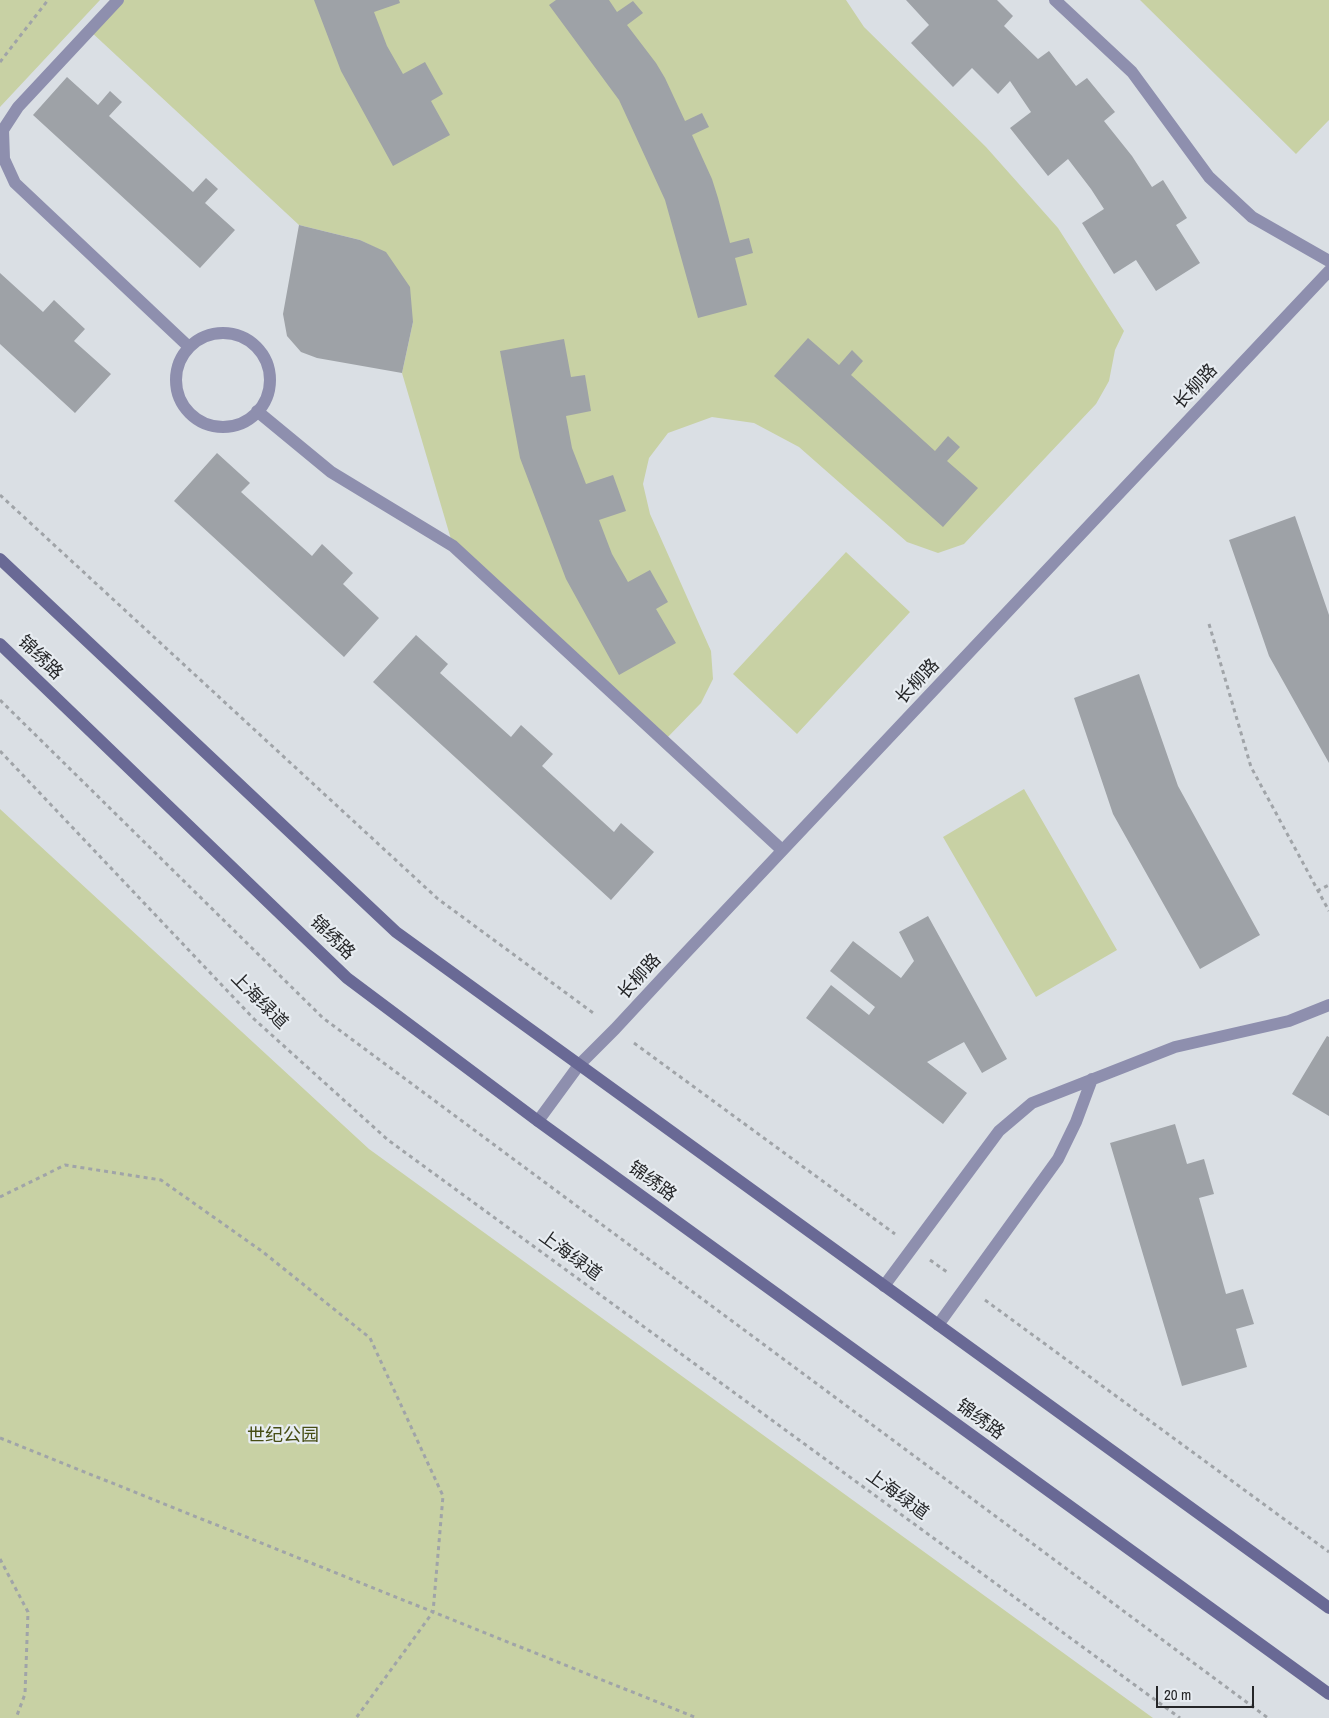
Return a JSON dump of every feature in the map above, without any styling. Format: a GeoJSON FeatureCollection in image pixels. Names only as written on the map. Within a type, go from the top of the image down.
{"type":"FeatureCollection","features":[{"type":"Feature","properties":{"kind":"main road"},"geometry":{"type":"LineString","coordinates":[[0,559],[396,932],[1329,1608]]}},
{"type":"Feature","properties":{"kind":"main road","name":"锦绣路"},"geometry":{"type":"LineString","coordinates":[[0,644],[347,978],[538,1121],[1329,1694]]}},
{"type":"Feature","properties":{"kind":"street"},"geometry":{"type":"LineString","coordinates":[[118,0],[18,107],[3,130],[4,159],[15,183],[189,347]]}},
{"type":"Feature","properties":{"kind":"street"},"geometry":{"type":"LineString","coordinates":[[1055,0],[1132,72],[1209,177],[1252,217],[1329,261]]}},
{"type":"Feature","properties":{"kind":"street","name":"长柳路"},"geometry":{"type":"LineString","coordinates":[[538,1121],[579,1065],[1329,271]]}},
{"type":"Feature","properties":{"kind":"street"},"geometry":{"type":"LineString","coordinates":[[218,334],[234,335],[249,341],[261,353],[267,366],[269,381],[267,395],[257,411],[250,419],[236,426],[207,425],[194,418],[184,407],[177,392],[176,376],[180,360],[189,347],[202,338],[218,334]]}},
{"type":"Feature","properties":{"kind":"street"},"geometry":{"type":"LineString","coordinates":[[257,411],[331,472],[453,546],[782,850]]}},
{"type":"Feature","properties":{"kind":"street"},"geometry":{"type":"LineString","coordinates":[[884,1286],[999,1131],[1032,1103],[1175,1048],[1289,1021],[1329,1005]]}},
{"type":"Feature","properties":{"kind":"street"},"geometry":{"type":"LineString","coordinates":[[938,1325],[1058,1159],[1076,1122],[1092,1079]]}},
{"type":"Feature","properties":{"kind":"path"},"geometry":{"type":"LineString","coordinates":[[0,62],[48,0]]}},
{"type":"Feature","properties":{"kind":"path"},"geometry":{"type":"LineString","coordinates":[[0,495],[438,899],[1329,1552]]}},
{"type":"Feature","properties":{"kind":"path"},"geometry":{"type":"LineString","coordinates":[[1209,624],[1251,767],[1329,911]]}},
{"type":"Feature","properties":{"kind":"path"},"geometry":{"type":"LineString","coordinates":[[0,700],[323,1018],[1268,1718]]}},
{"type":"Feature","properties":{"kind":"path","name":"上海绿道"},"geometry":{"type":"LineString","coordinates":[[0,751],[254,1019],[388,1140],[1180,1718]]}},
{"type":"Feature","properties":{"kind":"path"},"geometry":{"type":"LineString","coordinates":[[1317,891],[1329,885]]}},
{"type":"Feature","properties":{"kind":"path"},"geometry":{"type":"LineString","coordinates":[[0,1197],[66,1165],[161,1180],[263,1252],[370,1338],[443,1496],[433,1612],[356,1718]]}},
{"type":"Feature","properties":{"kind":"path"},"geometry":{"type":"LineString","coordinates":[[0,1438],[697,1718]]}},
{"type":"Feature","properties":{"kind":"path"},"geometry":{"type":"LineString","coordinates":[[0,1559],[28,1612],[25,1694],[16,1718]]}},
{"type":"Feature","properties":{"kind":"green space"},"geometry":{"type":"Polygon","coordinates":[[[0,0],[100,0],[0,107],[0,0]]]}},
{"type":"Feature","properties":{"kind":"green space"},"geometry":{"type":"Polygon","coordinates":[[[118,0],[846,0],[864,27],[986,147],[1058,228],[1124,331],[1115,350],[1109,381],[1096,404],[964,544],[938,553],[907,542],[799,447],[754,423],[712,417],[668,433],[649,458],[643,484],[650,514],[711,651],[713,679],[701,703],[664,741],[453,546],[402,373],[413,322],[386,253],[360,240],[299,225],[89,30],[118,0]]]}},
{"type":"Feature","properties":{"kind":"green space"},"geometry":{"type":"Polygon","coordinates":[[[1140,0],[1329,0],[1329,120],[1296,154],[1140,0]]]}},
{"type":"Feature","properties":{"kind":"green space"},"geometry":{"type":"Polygon","coordinates":[[[846,552],[910,612],[797,734],[733,674],[846,552]]]}},
{"type":"Feature","properties":{"kind":"green space"},"geometry":{"type":"Polygon","coordinates":[[[1024,789],[1117,950],[1036,997],[943,837],[1024,789]]]}},
{"type":"Feature","properties":{"kind":"green space","name":"世纪公园"},"geometry":{"type":"Polygon","coordinates":[[[0,809],[369,1149],[1153,1718],[0,1718],[0,809]]]}},
{"type":"Feature","properties":{"kind":"building"},"geometry":{"type":"Polygon","coordinates":[[[314,0],[399,0],[400,3],[374,12],[387,46],[403,74],[425,62],[443,94],[431,101],[450,135],[393,166],[341,71],[314,0]]]}},
{"type":"Feature","properties":{"kind":"building"},"geometry":{"type":"Polygon","coordinates":[[[556,0],[609,0],[617,12],[633,1],[643,13],[627,25],[656,63],[685,121],[702,113],[709,127],[692,135],[712,179],[730,243],[749,238],[753,253],[735,258],[747,305],[698,318],[665,200],[619,100],[549,5],[556,0]]]}},
{"type":"Feature","properties":{"kind":"building"},"geometry":{"type":"Polygon","coordinates":[[[906,0],[997,0],[1013,16],[1004,26],[1038,59],[1049,51],[1076,86],[1087,78],[1115,112],[1104,121],[1132,156],[1152,187],[1163,180],[1187,218],[1176,225],[1200,263],[1156,291],[1136,260],[1114,274],[1082,223],[1104,209],[1091,189],[1068,159],[1048,176],[1010,128],[1031,112],[1010,81],[998,94],[972,68],[953,87],[911,43],[929,25],[906,0]]]}},
{"type":"Feature","properties":{"kind":"building"},"geometry":{"type":"Polygon","coordinates":[[[67,77],[98,105],[110,91],[122,102],[109,116],[193,192],[206,178],[218,189],[205,203],[235,230],[200,268],[33,115],[67,77]]]}},
{"type":"Feature","properties":{"kind":"building"},"geometry":{"type":"Polygon","coordinates":[[[299,225],[360,240],[386,252],[410,287],[413,322],[402,373],[317,358],[301,352],[287,336],[283,314],[299,225]]]}},
{"type":"Feature","properties":{"kind":"building"},"geometry":{"type":"Polygon","coordinates":[[[0,273],[43,312],[54,300],[85,329],[74,341],[111,374],[75,413],[0,344],[0,273]]]}},
{"type":"Feature","properties":{"kind":"building"},"geometry":{"type":"Polygon","coordinates":[[[808,338],[839,365],[852,350],[863,361],[851,375],[935,451],[948,436],[960,447],[947,461],[978,488],[943,527],[774,376],[808,338]]]}},
{"type":"Feature","properties":{"kind":"building"},"geometry":{"type":"Polygon","coordinates":[[[564,339],[571,377],[585,375],[591,411],[566,416],[572,448],[586,484],[613,475],[626,511],[599,520],[612,554],[628,582],[650,570],[668,602],[656,609],[676,643],[619,675],[566,579],[520,458],[500,351],[564,339]]]}},
{"type":"Feature","properties":{"kind":"building"},"geometry":{"type":"Polygon","coordinates":[[[217,453],[250,483],[241,492],[312,556],[322,544],[353,573],[343,584],[379,618],[344,657],[174,501],[217,453]]]}},
{"type":"Feature","properties":{"kind":"building"},"geometry":{"type":"Polygon","coordinates":[[[1295,516],[1329,615],[1329,763],[1269,656],[1229,540],[1295,516]]]}},
{"type":"Feature","properties":{"kind":"building"},"geometry":{"type":"Polygon","coordinates":[[[416,635],[448,664],[440,673],[511,737],[521,725],[553,754],[542,766],[614,832],[621,823],[654,852],[611,900],[373,682],[416,635]]]}},
{"type":"Feature","properties":{"kind":"building"},"geometry":{"type":"Polygon","coordinates":[[[1139,674],[1178,786],[1260,935],[1200,969],[1113,814],[1074,698],[1139,674]]]}},
{"type":"Feature","properties":{"kind":"building"},"geometry":{"type":"Polygon","coordinates":[[[928,916],[1007,1059],[982,1073],[964,1042],[927,1062],[967,1093],[943,1124],[806,1018],[831,985],[869,1015],[875,1007],[830,971],[853,941],[901,978],[914,961],[899,932],[928,916]]]}},
{"type":"Feature","properties":{"kind":"building"},"geometry":{"type":"Polygon","coordinates":[[[1327,1036],[1329,1037],[1329,1116],[1292,1094],[1327,1036]]]}},
{"type":"Feature","properties":{"kind":"building"},"geometry":{"type":"Polygon","coordinates":[[[1175,1124],[1187,1164],[1204,1159],[1214,1194],[1199,1198],[1226,1294],[1243,1289],[1254,1324],[1236,1329],[1247,1367],[1182,1386],[1110,1143],[1175,1124]]]}}]}
